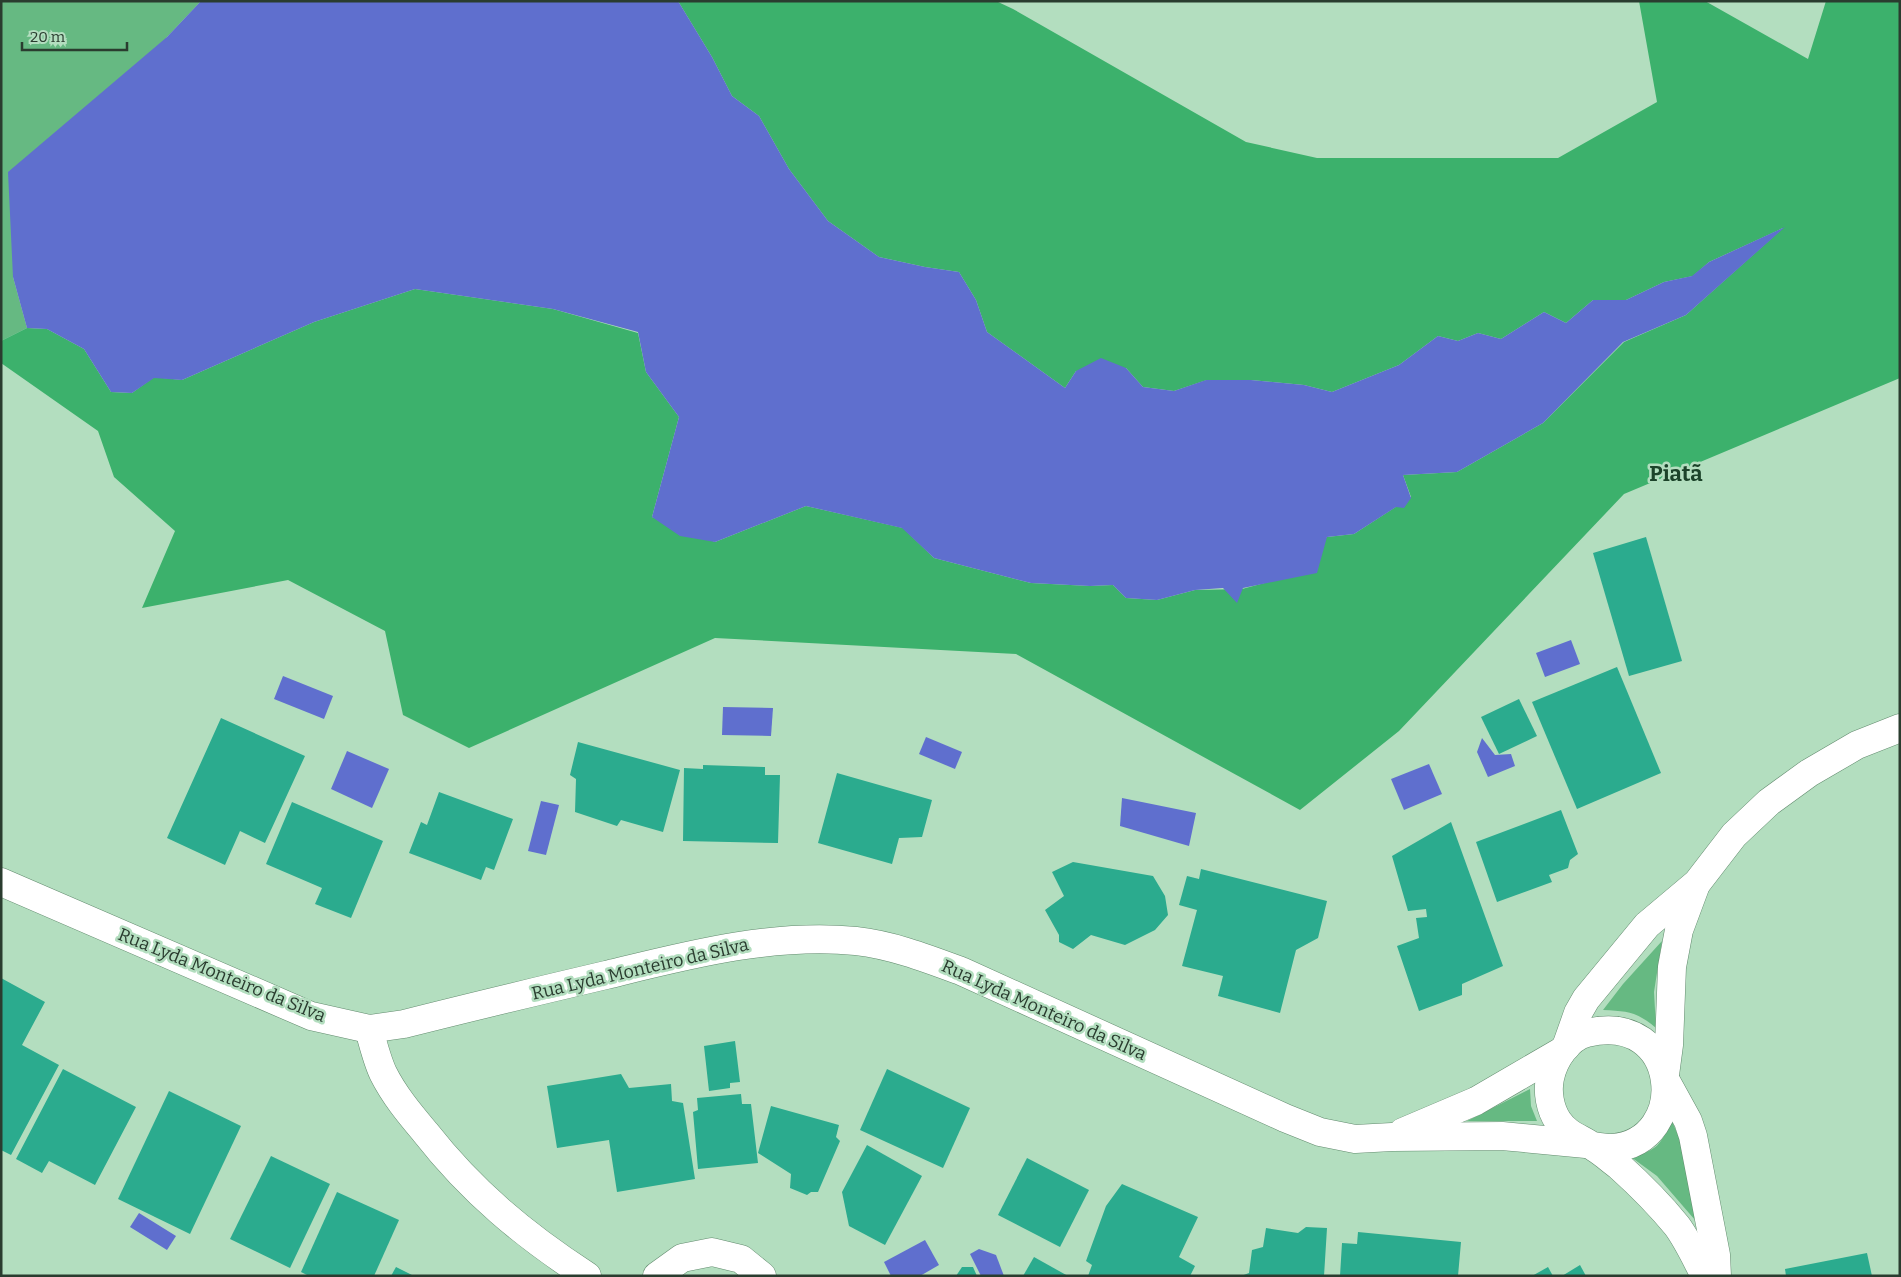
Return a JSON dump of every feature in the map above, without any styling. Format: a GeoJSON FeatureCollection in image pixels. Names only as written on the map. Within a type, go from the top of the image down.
{"type":"FeatureCollection","features":[{"type":"Feature","properties":{"kind":"street"},"geometry":{"type":"LineString","coordinates":[[1705,1276],[1678,1227],[1620,1167],[1590,1145],[1570,1135],[1558,1121],[1550,1104],[1549,1085],[1552,1067],[1564,1049],[1586,999],[1647,925],[1697,883],[1734,835],[1769,802],[1808,773],[1857,745],[1900,728]]}},
{"type":"Feature","properties":{"kind":"street","name":"Rua Lyda Monteiro da Silva"},"geometry":{"type":"LineString","coordinates":[[1,882],[311,1016],[369,1029],[404,1024],[691,954],[746,944],[797,940],[856,941],[908,952],[961,971],[1285,1118],[1320,1132],[1355,1139],[1502,1136],[1590,1145]]}},
{"type":"Feature","properties":{"kind":"street"},"geometry":{"type":"LineString","coordinates":[[1590,1145],[1612,1148],[1630,1143],[1647,1133],[1658,1118],[1665,1100],[1672,967],[1679,930],[1697,883]]}},
{"type":"Feature","properties":{"kind":"street"},"geometry":{"type":"LineString","coordinates":[[369,1029],[382,1072],[398,1100],[444,1156],[475,1190],[514,1223],[558,1257],[587,1276]]}},
{"type":"Feature","properties":{"kind":"street"},"geometry":{"type":"LineString","coordinates":[[1564,1049],[1582,1034],[1603,1029],[1624,1032],[1642,1041],[1656,1056],[1665,1078],[1688,1121],[1716,1255],[1717,1276]]}},
{"type":"Feature","properties":{"kind":"street","name":"Rua Lyda Monteiro da Silva"},"geometry":{"type":"LineString","coordinates":[[1392,1137],[1476,1100],[1564,1049]]}},
{"type":"Feature","properties":{"kind":"street"},"geometry":{"type":"LineString","coordinates":[[658,1276],[682,1258],[712,1252],[741,1259],[762,1276]]}},
{"type":"Feature","properties":{"kind":"green space"},"geometry":{"type":"Polygon","coordinates":[[[1,1],[201,1],[167,37],[13,277],[27,328],[1,341],[1,1]]]}},
{"type":"Feature","properties":{"kind":"green space"},"geometry":{"type":"Polygon","coordinates":[[[678,1],[996,1],[1246,142],[1317,158],[1558,158],[1657,102],[1639,1],[1705,1],[1808,59],[1826,1],[1900,1],[1900,378],[1624,494],[1399,731],[1300,810],[1016,654],[715,638],[469,748],[403,715],[385,631],[288,580],[142,608],[175,531],[114,477],[98,431],[1,363],[1,341],[27,328],[47,329],[84,349],[111,392],[132,393],[154,377],[182,380],[314,322],[415,289],[553,309],[638,333],[646,372],[679,417],[652,517],[715,542],[806,506],[903,528],[934,558],[1031,583],[1090,586],[1113,585],[1126,598],[1157,600],[1195,590],[1242,589],[1276,580],[1327,537],[1354,534],[1411,497],[1403,475],[1457,472],[1543,423],[1624,342],[1686,315],[1783,228],[1709,262],[1693,276],[1664,282],[1626,300],[1593,300],[1566,323],[1544,312],[1501,339],[1478,333],[1458,341],[1438,336],[1399,365],[1332,392],[1304,385],[1251,380],[1207,380],[1174,391],[1143,387],[1126,368],[1076,371],[1065,388],[987,332],[976,300],[959,272],[879,257],[828,221],[789,169],[759,116],[732,96],[712,57],[678,1]]]}},
{"type":"Feature","properties":{"kind":"green space"},"geometry":{"type":"Polygon","coordinates":[[[1662,941],[1654,992],[1656,1028],[1632,1013],[1603,1010],[1623,984],[1662,941]]]}},
{"type":"Feature","properties":{"kind":"green space"},"geometry":{"type":"Polygon","coordinates":[[[1530,1089],[1531,1106],[1537,1121],[1467,1121],[1530,1089]]]}},
{"type":"Feature","properties":{"kind":"green space"},"geometry":{"type":"Polygon","coordinates":[[[1672,1121],[1680,1140],[1695,1220],[1657,1176],[1631,1157],[1653,1149],[1661,1141],[1672,1121]]]}},
{"type":"Feature","properties":{"kind":"water"},"geometry":{"type":"Polygon","coordinates":[[[201,1],[678,1],[712,57],[732,96],[759,116],[789,169],[828,221],[879,257],[959,272],[976,300],[987,332],[1065,388],[1076,371],[1101,358],[1126,368],[1143,387],[1174,391],[1206,380],[1251,380],[1304,385],[1332,392],[1399,365],[1438,336],[1458,341],[1478,333],[1501,339],[1544,312],[1566,323],[1593,300],[1626,300],[1664,282],[1692,276],[1709,262],[1785,227],[1686,315],[1623,342],[1543,423],[1457,472],[1403,475],[1411,498],[1404,508],[1396,507],[1354,534],[1327,537],[1317,573],[1243,588],[1237,603],[1223,588],[1195,590],[1157,600],[1126,598],[1113,585],[1090,586],[1031,583],[934,558],[902,528],[806,506],[715,542],[680,536],[652,517],[679,417],[646,372],[638,332],[553,309],[415,289],[314,322],[182,380],[154,378],[132,393],[111,392],[84,349],[47,329],[27,328],[13,277],[8,172],[167,37],[201,1]]]}},
{"type":"Feature","properties":{"kind":"water"},"geometry":{"type":"Polygon","coordinates":[[[1571,640],[1580,664],[1545,677],[1536,653],[1571,640]]]}},
{"type":"Feature","properties":{"kind":"water"},"geometry":{"type":"Polygon","coordinates":[[[283,676],[333,696],[324,719],[274,699],[283,676]]]}},
{"type":"Feature","properties":{"kind":"water"},"geometry":{"type":"Polygon","coordinates":[[[723,707],[773,708],[771,736],[722,735],[723,707]]]}},
{"type":"Feature","properties":{"kind":"water"},"geometry":{"type":"Polygon","coordinates":[[[926,737],[962,752],[955,769],[919,754],[926,737]]]}},
{"type":"Feature","properties":{"kind":"water"},"geometry":{"type":"Polygon","coordinates":[[[1482,738],[1495,755],[1511,754],[1515,766],[1488,777],[1477,752],[1482,738]]]}},
{"type":"Feature","properties":{"kind":"water"},"geometry":{"type":"Polygon","coordinates":[[[347,751],[389,769],[372,808],[331,789],[347,751]]]}},
{"type":"Feature","properties":{"kind":"water"},"geometry":{"type":"Polygon","coordinates":[[[1429,764],[1442,794],[1404,810],[1391,779],[1429,764]]]}},
{"type":"Feature","properties":{"kind":"water"},"geometry":{"type":"Polygon","coordinates":[[[1122,798],[1196,813],[1189,846],[1120,826],[1122,798]]]}},
{"type":"Feature","properties":{"kind":"water"},"geometry":{"type":"Polygon","coordinates":[[[541,801],[559,805],[546,855],[528,851],[541,801]]]}},
{"type":"Feature","properties":{"kind":"water"},"geometry":{"type":"Polygon","coordinates":[[[139,1213],[176,1236],[167,1250],[130,1227],[139,1213]]]}},
{"type":"Feature","properties":{"kind":"water"},"geometry":{"type":"Polygon","coordinates":[[[925,1240],[939,1265],[920,1276],[891,1276],[884,1262],[925,1240]]]}},
{"type":"Feature","properties":{"kind":"water"},"geometry":{"type":"Polygon","coordinates":[[[979,1249],[996,1255],[1004,1276],[981,1276],[970,1254],[979,1249]]]}},
{"type":"Feature","properties":{"kind":"building"},"geometry":{"type":"Polygon","coordinates":[[[1646,537],[1682,661],[1629,676],[1593,553],[1646,537]]]}},
{"type":"Feature","properties":{"kind":"building"},"geometry":{"type":"Polygon","coordinates":[[[1617,667],[1661,773],[1577,809],[1532,702],[1617,667]]]}},
{"type":"Feature","properties":{"kind":"building"},"geometry":{"type":"Polygon","coordinates":[[[1519,699],[1537,736],[1499,754],[1481,717],[1519,699]]]}},
{"type":"Feature","properties":{"kind":"building"},"geometry":{"type":"Polygon","coordinates":[[[221,718],[305,756],[265,843],[240,831],[225,865],[167,838],[221,718]]]}},
{"type":"Feature","properties":{"kind":"building"},"geometry":{"type":"Polygon","coordinates":[[[578,742],[680,770],[663,832],[621,820],[617,826],[575,812],[576,779],[570,775],[578,742]]]}},
{"type":"Feature","properties":{"kind":"building"},"geometry":{"type":"Polygon","coordinates":[[[703,765],[765,767],[765,775],[780,775],[778,843],[683,841],[684,768],[703,769],[703,765]]]}},
{"type":"Feature","properties":{"kind":"building"},"geometry":{"type":"Polygon","coordinates":[[[837,773],[932,800],[922,837],[899,838],[892,864],[818,843],[837,773]]]}},
{"type":"Feature","properties":{"kind":"building"},"geometry":{"type":"Polygon","coordinates":[[[439,792],[513,819],[494,870],[486,867],[481,880],[409,853],[421,822],[427,825],[439,792]]]}},
{"type":"Feature","properties":{"kind":"building"},"geometry":{"type":"Polygon","coordinates":[[[292,802],[383,841],[351,918],[315,904],[322,888],[266,864],[292,802]]]}},
{"type":"Feature","properties":{"kind":"building"},"geometry":{"type":"Polygon","coordinates":[[[1561,810],[1578,854],[1570,860],[1568,868],[1549,875],[1552,882],[1497,902],[1476,842],[1561,810]]]}},
{"type":"Feature","properties":{"kind":"building"},"geometry":{"type":"Polygon","coordinates":[[[1451,822],[1503,966],[1462,984],[1462,995],[1419,1011],[1397,946],[1419,938],[1416,918],[1427,917],[1426,909],[1408,911],[1392,856],[1451,822]]]}},
{"type":"Feature","properties":{"kind":"building"},"geometry":{"type":"Polygon","coordinates":[[[1073,862],[1153,876],[1165,896],[1168,915],[1155,930],[1125,945],[1091,935],[1073,949],[1059,942],[1059,935],[1045,910],[1064,896],[1052,872],[1073,862]]]}},
{"type":"Feature","properties":{"kind":"building"},"geometry":{"type":"Polygon","coordinates":[[[1201,869],[1327,901],[1318,938],[1296,950],[1280,1013],[1218,996],[1223,976],[1182,966],[1197,910],[1179,905],[1187,876],[1199,879],[1201,869]]]}},
{"type":"Feature","properties":{"kind":"building"},"geometry":{"type":"Polygon","coordinates":[[[1,978],[45,1002],[22,1045],[59,1065],[11,1155],[1,1150],[1,978]]]}},
{"type":"Feature","properties":{"kind":"building"},"geometry":{"type":"Polygon","coordinates":[[[735,1041],[740,1082],[730,1083],[730,1088],[709,1091],[704,1046],[735,1041]]]}},
{"type":"Feature","properties":{"kind":"building"},"geometry":{"type":"Polygon","coordinates":[[[63,1069],[136,1107],[95,1185],[49,1161],[42,1173],[16,1159],[63,1069]]]}},
{"type":"Feature","properties":{"kind":"building"},"geometry":{"type":"Polygon","coordinates":[[[887,1069],[970,1108],[943,1168],[860,1130],[887,1069]]]}},
{"type":"Feature","properties":{"kind":"building"},"geometry":{"type":"Polygon","coordinates":[[[621,1074],[629,1088],[671,1084],[672,1101],[683,1103],[695,1179],[617,1192],[609,1140],[557,1148],[547,1086],[621,1074]]]}},
{"type":"Feature","properties":{"kind":"building"},"geometry":{"type":"Polygon","coordinates":[[[169,1091],[241,1126],[190,1234],[118,1199],[169,1091]]]}},
{"type":"Feature","properties":{"kind":"building"},"geometry":{"type":"Polygon","coordinates":[[[741,1094],[742,1104],[751,1104],[758,1163],[698,1169],[693,1112],[698,1110],[697,1098],[741,1094]]]}},
{"type":"Feature","properties":{"kind":"building"},"geometry":{"type":"Polygon","coordinates":[[[771,1106],[839,1125],[836,1137],[840,1141],[818,1192],[811,1192],[807,1195],[790,1188],[791,1174],[758,1153],[771,1106]]]}},
{"type":"Feature","properties":{"kind":"building"},"geometry":{"type":"Polygon","coordinates":[[[867,1145],[922,1176],[885,1245],[849,1226],[842,1192],[867,1145]]]}},
{"type":"Feature","properties":{"kind":"building"},"geometry":{"type":"Polygon","coordinates":[[[271,1156],[330,1184],[290,1268],[230,1239],[271,1156]]]}},
{"type":"Feature","properties":{"kind":"building"},"geometry":{"type":"Polygon","coordinates":[[[1027,1158],[1089,1190],[1060,1247],[998,1215],[1027,1158]]]}},
{"type":"Feature","properties":{"kind":"building"},"geometry":{"type":"Polygon","coordinates":[[[1122,1184],[1198,1217],[1179,1257],[1195,1266],[1190,1276],[1088,1276],[1092,1265],[1086,1261],[1106,1206],[1122,1184]]]}},
{"type":"Feature","properties":{"kind":"building"},"geometry":{"type":"Polygon","coordinates":[[[337,1192],[399,1220],[374,1276],[309,1276],[301,1272],[337,1192]]]}},
{"type":"Feature","properties":{"kind":"building"},"geometry":{"type":"Polygon","coordinates":[[[1306,1227],[1327,1228],[1324,1276],[1241,1276],[1249,1273],[1252,1250],[1263,1247],[1266,1228],[1298,1233],[1306,1227]]]}},
{"type":"Feature","properties":{"kind":"building"},"geometry":{"type":"Polygon","coordinates":[[[1358,1232],[1461,1242],[1458,1276],[1340,1276],[1342,1243],[1357,1244],[1358,1232]]]}},
{"type":"Feature","properties":{"kind":"building"},"geometry":{"type":"Polygon","coordinates":[[[1867,1253],[1872,1276],[1786,1276],[1785,1269],[1867,1253]]]}},
{"type":"Feature","properties":{"kind":"building"},"geometry":{"type":"Polygon","coordinates":[[[1034,1257],[1068,1276],[1023,1276],[1034,1257]]]}},
{"type":"Feature","properties":{"kind":"building"},"geometry":{"type":"Polygon","coordinates":[[[1580,1265],[1586,1276],[1562,1276],[1580,1265]]]}},
{"type":"Feature","properties":{"kind":"building"},"geometry":{"type":"Polygon","coordinates":[[[396,1267],[414,1276],[391,1276],[396,1267]]]}},
{"type":"Feature","properties":{"kind":"building"},"geometry":{"type":"Polygon","coordinates":[[[962,1267],[973,1267],[977,1276],[956,1276],[962,1267]]]}},
{"type":"Feature","properties":{"kind":"building"},"geometry":{"type":"Polygon","coordinates":[[[1548,1267],[1553,1276],[1532,1276],[1548,1267]]]}},
{"type":"Feature","properties":{"kind":"district","name":"Piatã"},"geometry":{"type":"Point","coordinates":[1676,473]}}]}
